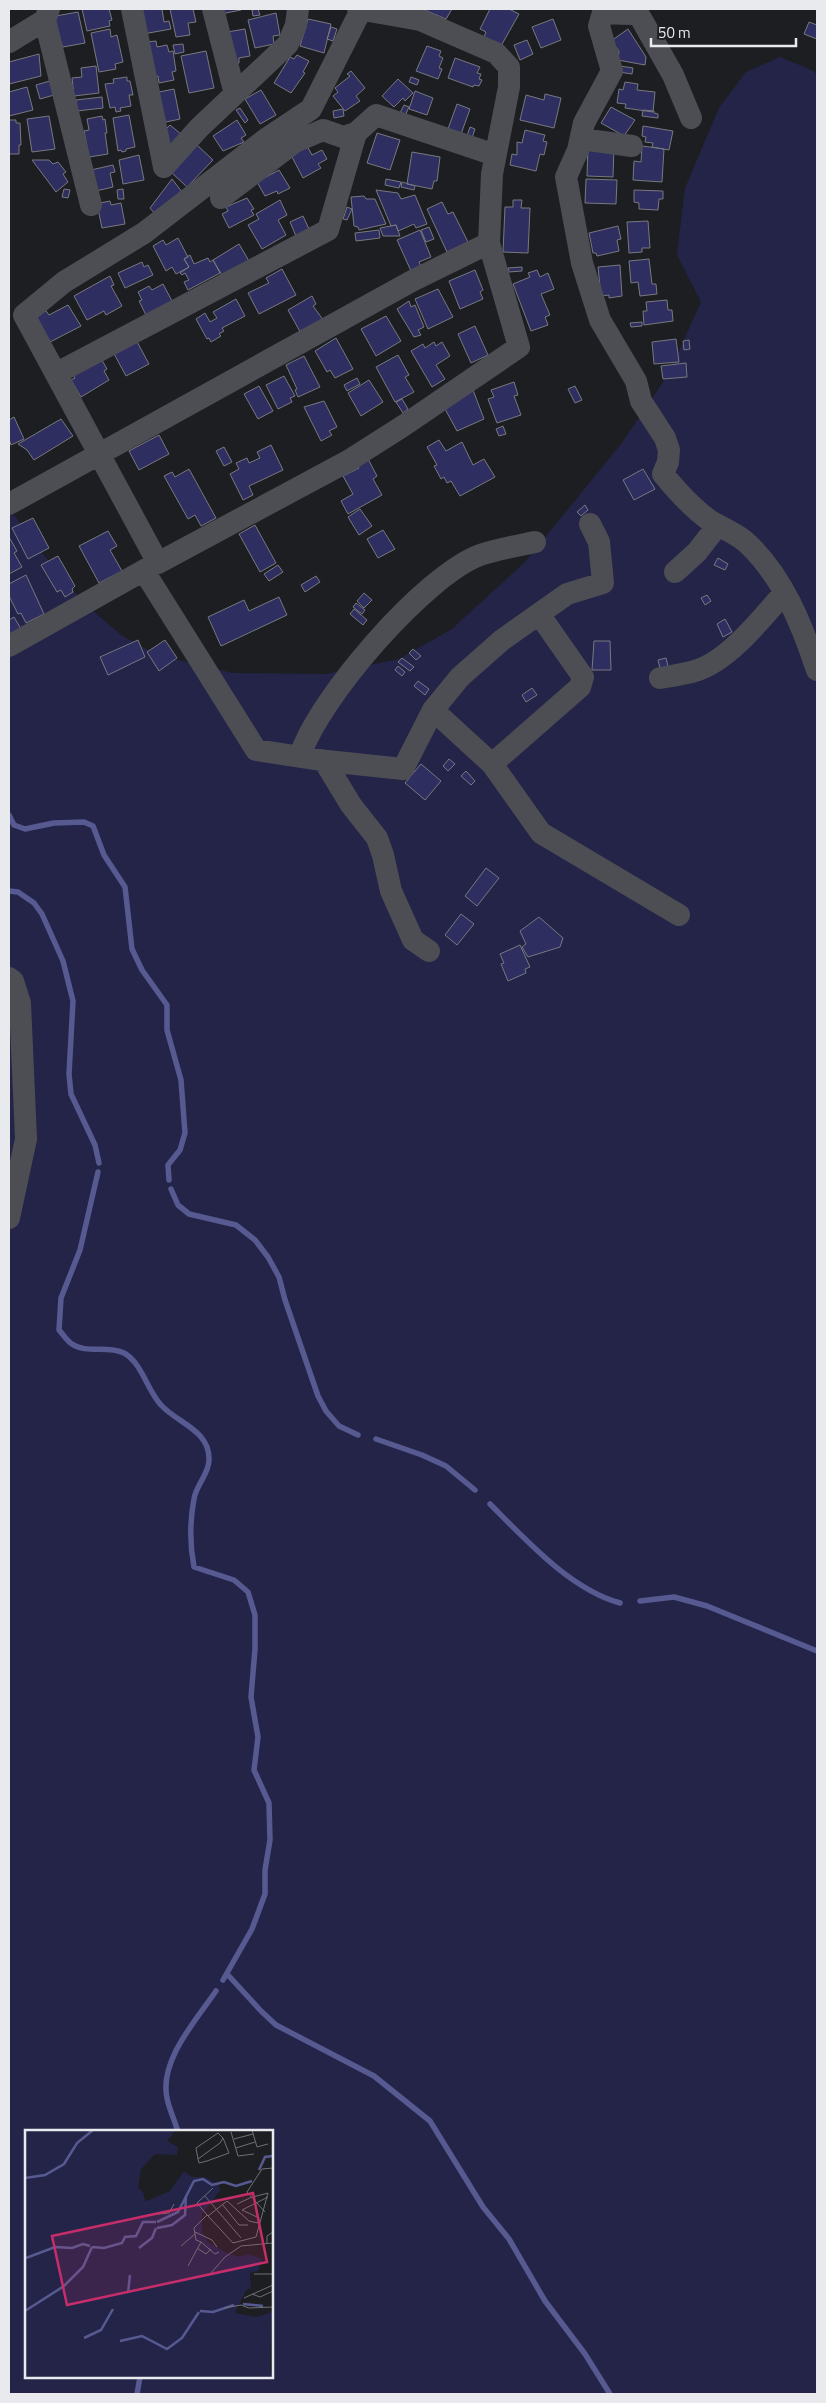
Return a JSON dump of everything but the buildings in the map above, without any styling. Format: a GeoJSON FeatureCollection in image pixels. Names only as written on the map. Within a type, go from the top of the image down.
{"type":"FeatureCollection","features":[{"type":"Feature","properties":{"kind":"street"},"geometry":{"type":"LineString","coordinates":[[132,9],[164,167],[199,128],[288,44],[296,25],[298,9]]}},
{"type":"Feature","properties":{"kind":"street"},"geometry":{"type":"LineString","coordinates":[[212,9],[235,94]]}},
{"type":"Feature","properties":{"kind":"street"},"geometry":{"type":"LineString","coordinates":[[9,646],[151,567],[348,461],[519,347],[489,243],[494,155],[509,87],[509,67],[496,53],[420,20],[359,10],[311,109],[266,140],[144,233],[64,282],[24,315],[100,454],[151,567],[256,750],[327,761],[403,769],[433,710],[460,677],[502,640],[567,594],[603,583],[599,542],[590,524]]}},
{"type":"Feature","properties":{"kind":"street"},"geometry":{"type":"LineString","coordinates":[[691,118],[673,74],[638,15],[627,12],[608,14],[604,10],[600,26],[612,71],[584,123],[581,139],[566,177],[582,264],[600,320],[636,380],[641,402],[665,438],[669,450],[668,462],[663,474],[688,502],[718,525],[747,542],[774,576],[804,632],[817,670]]}},
{"type":"Feature","properties":{"kind":"street"},"geometry":{"type":"LineString","coordinates":[[9,42],[47,14],[91,204]]}},
{"type":"Feature","properties":{"kind":"street"},"geometry":{"type":"LineString","coordinates":[[221,198],[295,142],[324,130],[343,136],[356,133],[376,115],[494,155]]}},
{"type":"Feature","properties":{"kind":"street"},"geometry":{"type":"LineString","coordinates":[[56,373],[328,230],[356,133]]}},
{"type":"Feature","properties":{"kind":"street"},"geometry":{"type":"LineString","coordinates":[[581,139],[632,146]]}},
{"type":"Feature","properties":{"kind":"street"},"geometry":{"type":"LineString","coordinates":[[9,504],[412,281],[489,243]]}},
{"type":"Feature","properties":{"kind":"street"},"geometry":{"type":"LineString","coordinates":[[676,572],[697,552],[718,525]]}},
{"type":"Feature","properties":{"kind":"street"},"geometry":{"type":"LineString","coordinates":[[300,756],[306,738],[330,699],[404,613],[439,579],[479,556],[535,542]]}},
{"type":"Feature","properties":{"kind":"street"},"geometry":{"type":"LineString","coordinates":[[660,678],[698,670],[716,662],[762,618],[784,593]]}},
{"type":"Feature","properties":{"kind":"street"},"geometry":{"type":"LineString","coordinates":[[492,764],[580,687],[583,677],[538,614]]}},
{"type":"Feature","properties":{"kind":"street"},"geometry":{"type":"LineString","coordinates":[[433,710],[492,764],[541,833],[679,915]]}},
{"type":"Feature","properties":{"kind":"street"},"geometry":{"type":"LineString","coordinates":[[327,761],[328,767],[351,805],[376,838],[383,854],[391,891],[413,940],[429,951]]}},
{"type":"Feature","properties":{"kind":"street"},"geometry":{"type":"LineString","coordinates":[[9,978],[13,981],[20,1003],[26,1139],[9,1218]]}},
{"type":"Feature","properties":{"kind":"shaded area"},"geometry":{"type":"Polygon","coordinates":[[[780,57],[814,71],[817,76],[817,2394],[9,2394],[9,508],[39,549],[84,603],[121,635],[157,655],[233,673],[326,674],[399,659],[452,629],[525,562],[621,444],[668,375],[701,302],[677,255],[685,188],[719,108],[746,72],[780,57]]]}},
{"type":"Feature","properties":{"kind":"waterway"},"geometry":{"type":"LineString","coordinates":[[9,815],[14,825],[25,829],[54,823],[84,822],[93,826],[104,855],[125,887],[132,949],[142,970],[167,1005],[167,1030],[181,1080],[185,1133],[180,1150],[168,1165],[169,1180]]}},
{"type":"Feature","properties":{"kind":"waterway"},"geometry":{"type":"LineString","coordinates":[[9,891],[18,892],[34,903],[42,914],[63,961],[73,1001],[69,1074],[71,1094],[95,1145],[99,1163]]}},
{"type":"Feature","properties":{"kind":"waterway"},"geometry":{"type":"LineString","coordinates":[[98,1172],[80,1250],[61,1298],[59,1330],[70,1343],[78,1347],[118,1351],[130,1357],[161,1405],[191,1428],[204,1441],[208,1450],[209,1460],[205,1475],[195,1494],[193,1507],[191,1542],[194,1567],[234,1580],[248,1592],[255,1615],[255,1649],[251,1697],[258,1737],[254,1770],[269,1803],[270,1840],[265,1870],[265,1894],[252,1929],[223,1980]]}},
{"type":"Feature","properties":{"kind":"waterway"},"geometry":{"type":"LineString","coordinates":[[171,1189],[178,1205],[189,1214],[236,1225],[255,1240],[268,1257],[279,1277],[318,1396],[326,1411],[339,1426],[358,1435]]}},
{"type":"Feature","properties":{"kind":"waterway"},"geometry":{"type":"LineString","coordinates":[[376,1439],[422,1455],[446,1466],[475,1490]]}},
{"type":"Feature","properties":{"kind":"waterway"},"geometry":{"type":"LineString","coordinates":[[490,1504],[566,1575],[584,1587],[620,1603]]}},
{"type":"Feature","properties":{"kind":"waterway"},"geometry":{"type":"LineString","coordinates":[[640,1601],[674,1597],[707,1606],[817,1651]]}},
{"type":"Feature","properties":{"kind":"waterway"},"geometry":{"type":"LineString","coordinates":[[228,1975],[276,2025],[374,2076],[430,2121],[483,2207],[509,2239],[545,2301],[585,2354],[610,2394]]}},
{"type":"Feature","properties":{"kind":"waterway"},"geometry":{"type":"LineString","coordinates":[[177,2130],[167,2098],[168,2070],[181,2041],[216,1991]]}},
{"type":"Feature","properties":{"kind":"waterway"},"geometry":{"type":"LineString","coordinates":[[137,2394],[140,2378]]}}]}
